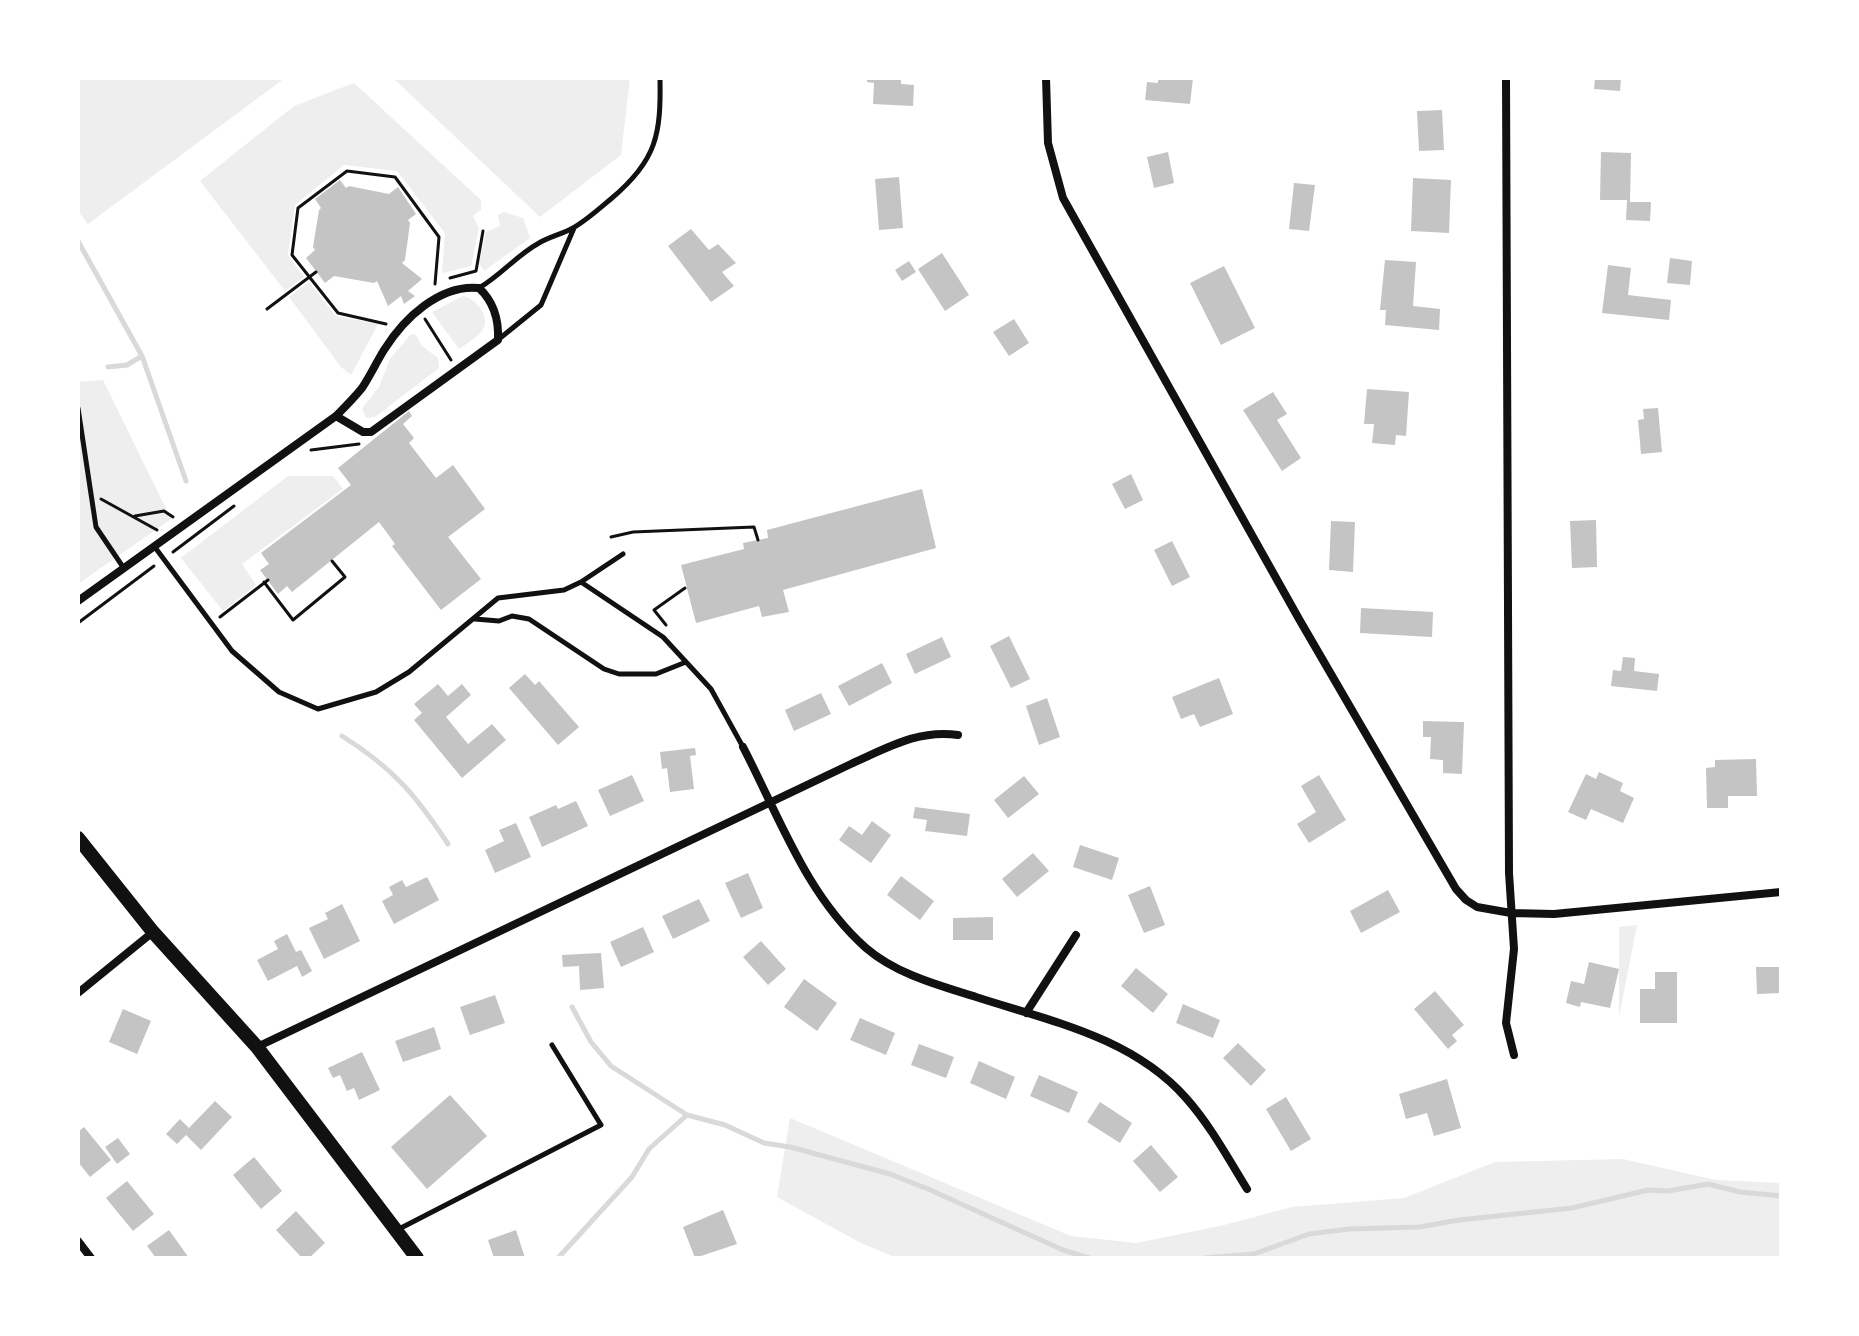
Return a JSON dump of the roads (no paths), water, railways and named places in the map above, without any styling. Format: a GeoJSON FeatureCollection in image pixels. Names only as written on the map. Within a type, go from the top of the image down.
{"type":"FeatureCollection","features":[{"type":"Feature","properties":{"kind":"main road"},"geometry":{"type":"LineString","coordinates":[[78,838],[153,932],[257,1047],[417,1258]]}},
{"type":"Feature","properties":{"kind":"street"},"geometry":{"type":"LineString","coordinates":[[1046,78],[1045,113],[1052,163],[1063,198],[1299,619],[1456,889],[1477,907],[1511,913],[1567,913],[1781,892]]}},
{"type":"Feature","properties":{"kind":"street"},"geometry":{"type":"LineString","coordinates":[[1506,78],[1509,873],[1514,949],[1506,1023],[1514,1055]]}},
{"type":"Feature","properties":{"kind":"street"},"geometry":{"type":"LineString","coordinates":[[78,601],[336,416],[363,386],[386,347],[412,316],[444,293],[462,287],[479,288],[495,311],[498,340],[371,432],[363,432],[336,416]]}},
{"type":"Feature","properties":{"kind":"street"},"geometry":{"type":"LineString","coordinates":[[257,1047],[911,738],[932,734],[958,735]]}},
{"type":"Feature","properties":{"kind":"street"},"geometry":{"type":"LineString","coordinates":[[743,747],[812,885],[827,907],[868,950],[923,981],[1107,1040],[1135,1056],[1162,1075],[1205,1121],[1247,1189]]}},
{"type":"Feature","properties":{"kind":"street"},"geometry":{"type":"LineString","coordinates":[[78,993],[153,932]]}},
{"type":"Feature","properties":{"kind":"street"},"geometry":{"type":"LineString","coordinates":[[1026,1013],[1076,935]]}},
{"type":"Feature","properties":{"kind":"street"},"geometry":{"type":"LineString","coordinates":[[78,1241],[91,1258]]}},
{"type":"Feature","properties":{"kind":"lane"},"geometry":{"type":"LineString","coordinates":[[479,288],[537,244],[574,227],[629,184],[645,164],[658,135],[660,78]]}},
{"type":"Feature","properties":{"kind":"lane"},"geometry":{"type":"LineString","coordinates":[[498,340],[541,305],[574,227]]}},
{"type":"Feature","properties":{"kind":"lane"},"geometry":{"type":"LineString","coordinates":[[78,408],[96,527],[123,567]]}},
{"type":"Feature","properties":{"kind":"lane"},"geometry":{"type":"LineString","coordinates":[[153,545],[232,651],[279,692],[318,709],[376,692],[409,672],[498,598],[564,590],[623,554]]}},
{"type":"Feature","properties":{"kind":"lane"},"geometry":{"type":"LineString","coordinates":[[581,582],[663,637],[711,689],[743,747]]}},
{"type":"Feature","properties":{"kind":"lane"},"geometry":{"type":"LineString","coordinates":[[475,619],[499,621],[512,616],[529,619],[604,669],[619,674],[656,674],[686,662]]}},
{"type":"Feature","properties":{"kind":"lane"},"geometry":{"type":"LineString","coordinates":[[397,1231],[601,1125],[552,1045]]}},
{"type":"Feature","properties":{"kind":"waterway"},"geometry":{"type":"LineString","coordinates":[[78,241],[142,356],[186,481]]}},
{"type":"Feature","properties":{"kind":"waterway"},"geometry":{"type":"LineString","coordinates":[[108,367],[127,365],[142,356]]}},
{"type":"Feature","properties":{"kind":"waterway"},"geometry":{"type":"LineString","coordinates":[[342,736],[402,783],[448,844]]}},
{"type":"Feature","properties":{"kind":"waterway"},"geometry":{"type":"LineString","coordinates":[[572,1007],[591,1042],[611,1066],[687,1115]]}},
{"type":"Feature","properties":{"kind":"waterway"},"geometry":{"type":"LineString","coordinates":[[558,1258],[632,1177],[649,1149],[687,1115],[725,1125],[764,1143],[890,1174],[1063,1250],[1089,1258]]}},
{"type":"Feature","properties":{"kind":"waterway"},"geometry":{"type":"LineString","coordinates":[[1204,1258],[1254,1254],[1309,1234],[1349,1229],[1420,1227],[1572,1208],[1648,1190],[1668,1191],[1708,1184],[1740,1192],[1781,1196]]}}]}
